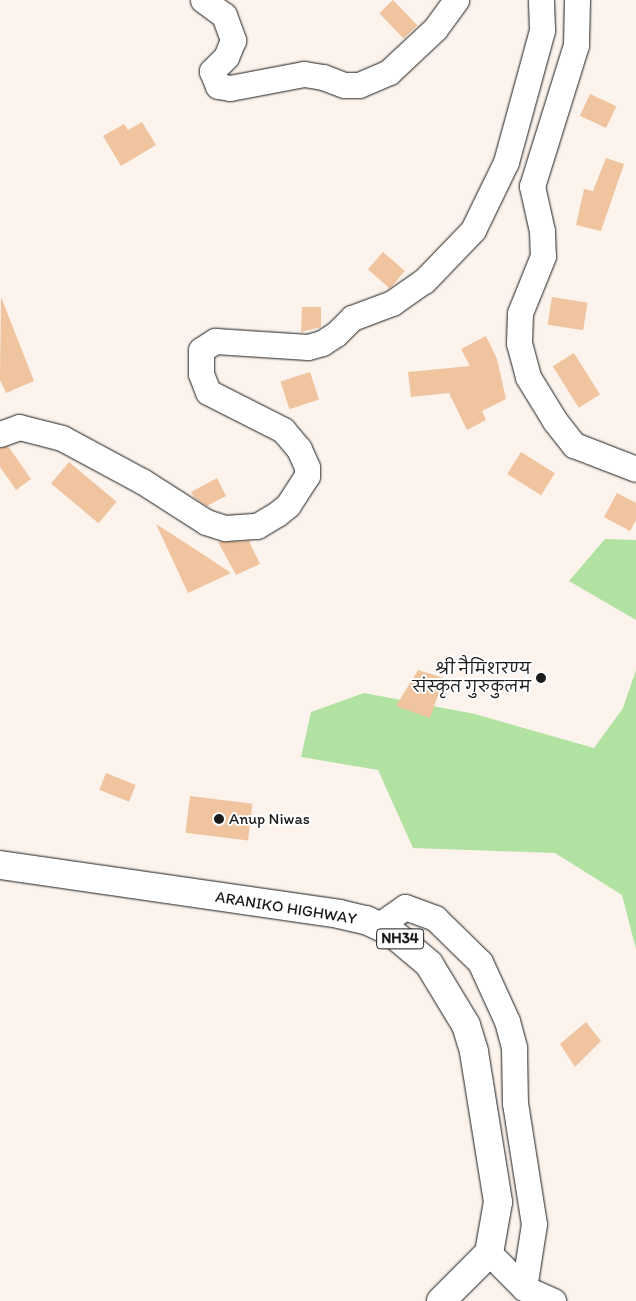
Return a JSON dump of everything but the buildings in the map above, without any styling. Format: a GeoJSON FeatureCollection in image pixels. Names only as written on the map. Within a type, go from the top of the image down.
{"type":"FeatureCollection","features":[{"type":"Feature","properties":{"kind":"highway","name":"ARANIKO HIGHWAY"},"geometry":{"type":"LineString","coordinates":[[0,865],[320,911],[366,920],[407,944],[429,964],[466,1025],[474,1052],[498,1202],[489,1253]]}},
{"type":"Feature","properties":{"kind":"highway"},"geometry":{"type":"LineString","coordinates":[[441,1301],[489,1253]]}},
{"type":"Feature","properties":{"kind":"street"},"geometry":{"type":"LineString","coordinates":[[203,0],[224,15],[233,40],[226,57],[212,71],[218,86],[230,88],[304,74],[323,77],[344,85],[359,85],[389,72],[435,29],[456,0]]}},
{"type":"Feature","properties":{"kind":"street"},"geometry":{"type":"LineString","coordinates":[[0,434],[19,428],[62,438],[142,481],[206,522],[225,528],[257,526],[278,514],[288,505],[307,476],[307,467],[299,448],[283,430],[208,392],[201,374],[201,350],[215,341],[308,347],[322,343],[336,334],[352,318],[392,303],[424,280],[473,230],[506,162],[542,30],[541,0]]}},
{"type":"Feature","properties":{"kind":"street"},"geometry":{"type":"LineString","coordinates":[[577,0],[576,45],[532,186],[542,231],[543,256],[520,314],[519,343],[528,377],[555,421],[574,445],[636,470]]}},
{"type":"Feature","properties":{"kind":"street"},"geometry":{"type":"LineString","coordinates":[[378,926],[405,908],[435,918],[480,962],[506,1022],[514,1048],[516,1103],[534,1224],[524,1288]]}},
{"type":"Feature","properties":{"kind":"street"},"geometry":{"type":"LineString","coordinates":[[489,1253],[524,1288],[553,1301]]}},
{"type":"Feature","properties":{"kind":"green space"},"geometry":{"type":"Polygon","coordinates":[[[605,539],[636,540],[636,620],[569,581],[605,539]]]}},
{"type":"Feature","properties":{"kind":"green space"},"geometry":{"type":"Polygon","coordinates":[[[636,670],[636,949],[622,895],[555,853],[413,848],[378,770],[301,757],[311,712],[364,693],[475,714],[594,748],[623,708],[636,670]]]}},
{"type":"Feature","properties":{"kind":"place","name":"श्री नैमिशरण्य संस्कृत गुरुकुलम"},"geometry":{"type":"Point","coordinates":[541,678]}},
{"type":"Feature","properties":{"kind":"place","name":"Anup Niwas"},"geometry":{"type":"Point","coordinates":[219,819]}}]}
